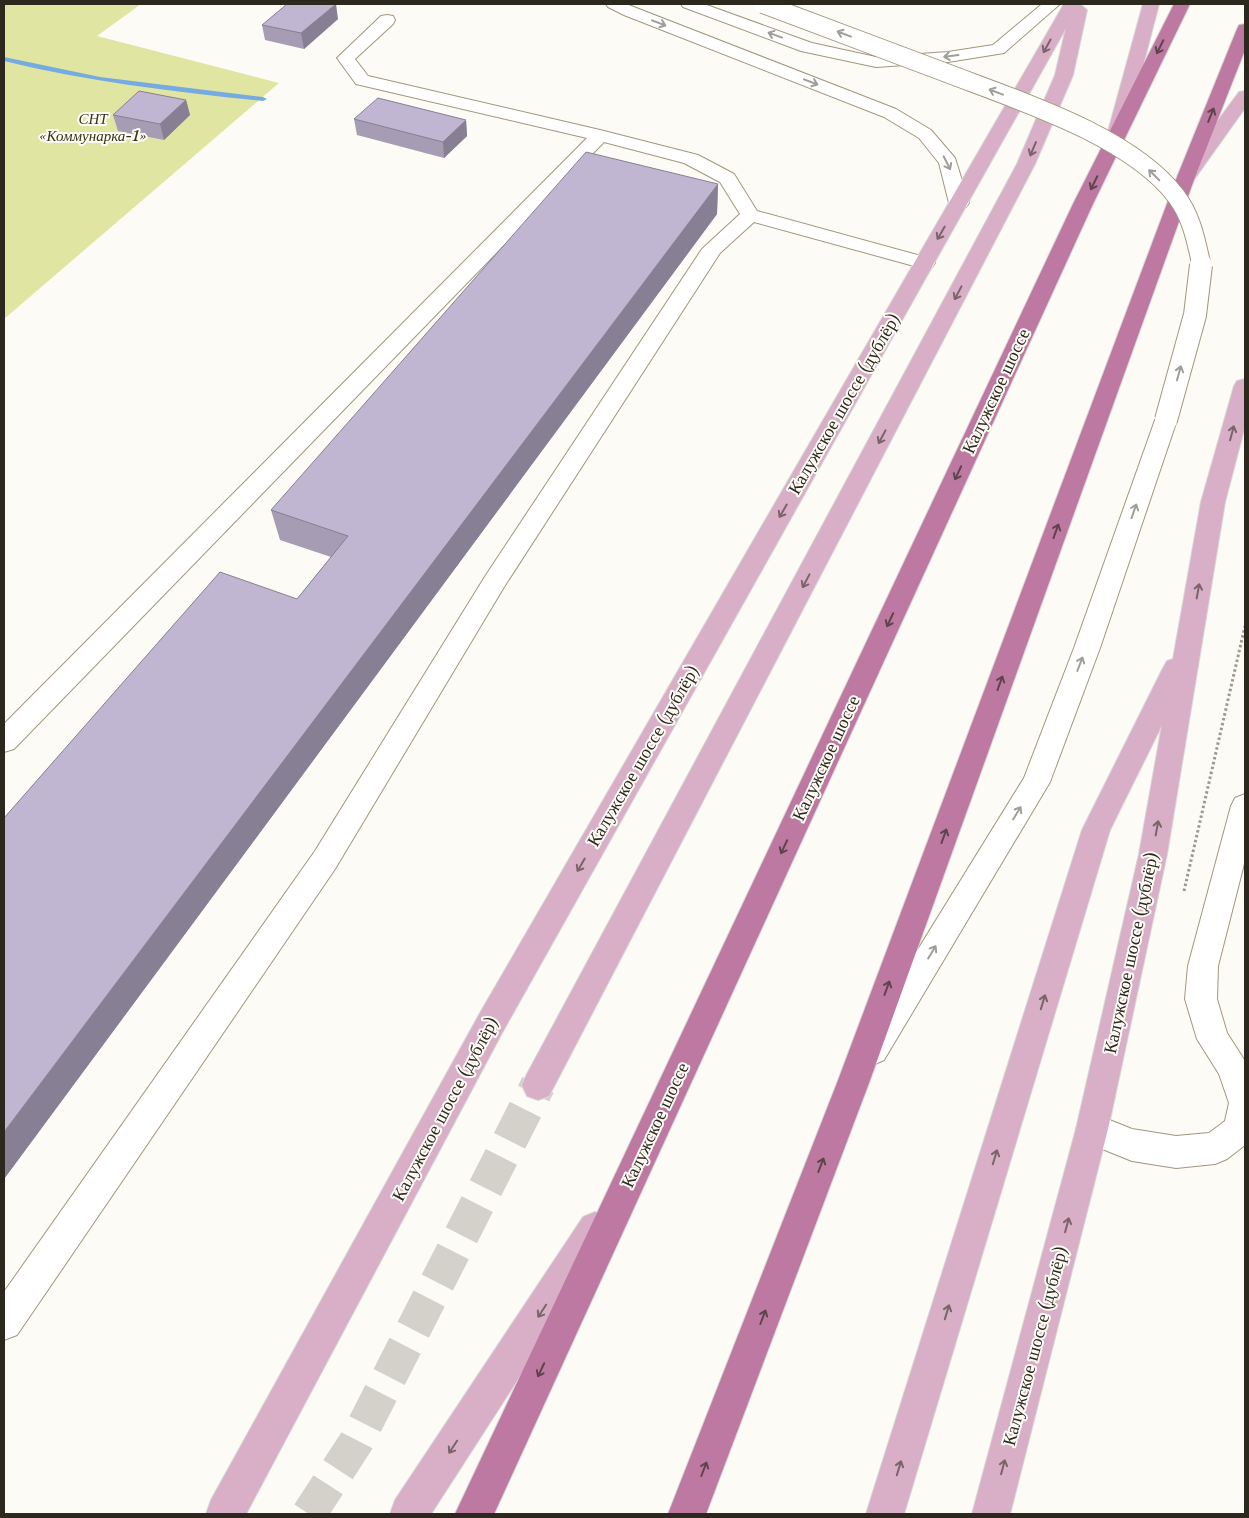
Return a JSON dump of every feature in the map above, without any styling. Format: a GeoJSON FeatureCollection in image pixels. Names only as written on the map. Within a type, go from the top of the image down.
{"type":"FeatureCollection","features":[{"type":"Feature","properties":{"kind":"highway","name":"Калужское шоссе"},"geometry":{"type":"LineString","coordinates":[[474,1514],[1083,204],[1182,4]]}},
{"type":"Feature","properties":{"kind":"highway"},"geometry":{"type":"LineString","coordinates":[[687,1514],[852,1083],[1186,177],[1245,29]]}},
{"type":"Feature","properties":{"kind":"main road","name":"Калужское шоссе (дублёр)"},"geometry":{"type":"LineString","coordinates":[[225,1514],[496,1014],[1072,4]]}},
{"type":"Feature","properties":{"kind":"main road"},"geometry":{"type":"LineString","coordinates":[[538,1085],[1026,164],[1064,75],[1080,4]]}},
{"type":"Feature","properties":{"kind":"main road"},"geometry":{"type":"LineString","coordinates":[[1115,139],[1151,4]]}},
{"type":"Feature","properties":{"kind":"main road"},"geometry":{"type":"LineString","coordinates":[[1186,177],[1245,96]]}},
{"type":"Feature","properties":{"kind":"main road","name":"Калужское шоссе (дублёр)"},"geometry":{"type":"LineString","coordinates":[[991,1514],[1092,1129],[1153,854],[1213,502],[1245,386]]}},
{"type":"Feature","properties":{"kind":"main road"},"geometry":{"type":"LineString","coordinates":[[885,1514],[1096,830],[1190,639]]}},
{"type":"Feature","properties":{"kind":"main road"},"geometry":{"type":"LineString","coordinates":[[409,1514],[636,1167]]}},
{"type":"Feature","properties":{"kind":"street"},"geometry":{"type":"LineString","coordinates":[[614,4],[630,12],[890,113],[925,134],[948,162],[958,203]]}},
{"type":"Feature","properties":{"kind":"street"},"geometry":{"type":"LineString","coordinates":[[689,4],[807,48],[876,62],[948,57],[998,50],[1052,4]]}},
{"type":"Feature","properties":{"kind":"street"},"geometry":{"type":"LineString","coordinates":[[763,4],[1034,106],[1087,130],[1142,162],[1176,196],[1194,229],[1202,268],[1195,315],[1166,420],[1087,648],[1036,782],[852,1083]]}},
{"type":"Feature","properties":{"kind":"street"},"geometry":{"type":"LineString","coordinates":[[387,20],[346,58],[362,80],[600,135],[691,159],[727,178],[750,215],[889,255],[924,263]]}},
{"type":"Feature","properties":{"kind":"street"},"geometry":{"type":"LineString","coordinates":[[4,740],[600,135]]}},
{"type":"Feature","properties":{"kind":"street"},"geometry":{"type":"LineString","coordinates":[[4,1322],[325,860],[495,581],[712,249],[750,215]]}},
{"type":"Feature","properties":{"kind":"street"},"geometry":{"type":"LineString","coordinates":[[1092,1129],[1132,1145],[1176,1152],[1215,1148],[1239,1130],[1245,1102],[1232,1067],[1214,1039],[1201,999],[1202,966],[1245,806]]}},
{"type":"Feature","properties":{"kind":"green space","name":"СНТ «Коммунарка-1»"},"geometry":{"type":"Polygon","coordinates":[[[4,4],[141,4],[97,36],[279,83],[4,319],[4,4]]]}},
{"type":"Feature","properties":{"kind":"building"},"geometry":{"type":"Polygon","coordinates":[[[287,4],[336,4],[301,33],[262,25],[287,4]]]}},
{"type":"Feature","properties":{"kind":"building"},"geometry":{"type":"Polygon","coordinates":[[[139,91],[186,100],[160,124],[113,115],[139,91]]]}},
{"type":"Feature","properties":{"kind":"building"},"geometry":{"type":"Polygon","coordinates":[[[378,98],[466,120],[443,142],[354,119],[378,98]]]}},
{"type":"Feature","properties":{"kind":"building"},"geometry":{"type":"Polygon","coordinates":[[[586,152],[718,184],[4,1132],[4,818],[220,572],[297,599],[348,536],[271,510],[586,152]]]}},
{"type":"Feature","properties":{"kind":"waterway"},"geometry":{"type":"LineString","coordinates":[[4,59],[68,74],[100,79],[263,99]]}},
{"type":"Feature","properties":{"kind":"tunnel"},"geometry":{"type":"LineString","coordinates":[[309,1514],[356,1442],[538,1085]]}}]}
